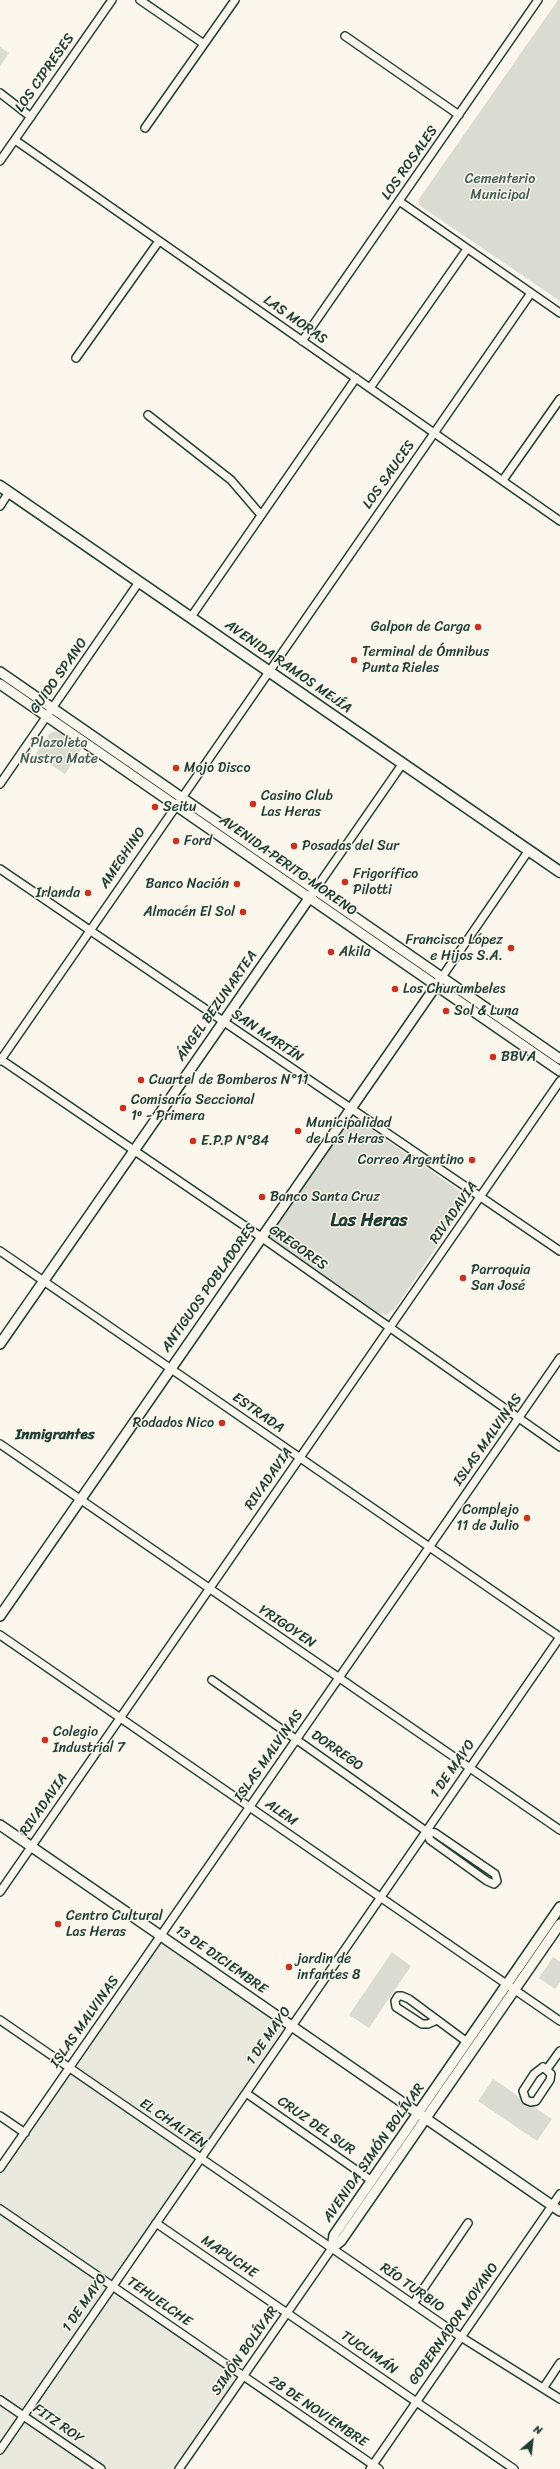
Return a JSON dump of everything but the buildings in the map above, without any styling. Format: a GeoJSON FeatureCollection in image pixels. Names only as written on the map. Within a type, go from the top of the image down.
{"type":"FeatureCollection","features":[{"type":"Feature","properties":{"kind":"main road","name":"AVENIDA RAMOS MEJÍA"},"geometry":{"type":"LineString","coordinates":[[0,486],[560,872]]}},
{"type":"Feature","properties":{"kind":"street","name":"LOS CIPRESES"},"geometry":{"type":"LineString","coordinates":[[0,161],[112,0]]}},
{"type":"Feature","properties":{"kind":"street"},"geometry":{"type":"LineString","coordinates":[[140,0],[204,44]]}},
{"type":"Feature","properties":{"kind":"street"},"geometry":{"type":"LineString","coordinates":[[145,128],[235,0]]}},
{"type":"Feature","properties":{"kind":"street","name":"LOS ROSALES"},"geometry":{"type":"LineString","coordinates":[[302,341],[538,0]]}},
{"type":"Feature","properties":{"kind":"street"},"geometry":{"type":"LineString","coordinates":[[345,36],[459,115]]}},
{"type":"Feature","properties":{"kind":"street"},"geometry":{"type":"LineString","coordinates":[[0,93],[31,117]]}},
{"type":"Feature","properties":{"kind":"street","name":"LAS MORAS"},"geometry":{"type":"LineString","coordinates":[[15,140],[560,521]]}},
{"type":"Feature","properties":{"kind":"street"},"geometry":{"type":"LineString","coordinates":[[399,202],[560,313]]}},
{"type":"Feature","properties":{"kind":"street"},"geometry":{"type":"LineString","coordinates":[[76,358],[159,240]]}},
{"type":"Feature","properties":{"kind":"street"},"geometry":{"type":"LineString","coordinates":[[370,388],[467,248]]}},
{"type":"Feature","properties":{"kind":"street","name":"LOS SAUCES"},"geometry":{"type":"LineString","coordinates":[[268,670],[531,293]]}},
{"type":"Feature","properties":{"kind":"street"},"geometry":{"type":"LineString","coordinates":[[190,617],[356,378]]}},
{"type":"Feature","properties":{"kind":"street"},"geometry":{"type":"LineString","coordinates":[[503,480],[560,399]]}},
{"type":"Feature","properties":{"kind":"street"},"geometry":{"type":"LineString","coordinates":[[148,415],[227,476],[261,515]]}},
{"type":"Feature","properties":{"kind":"street"},"geometry":{"type":"LineString","coordinates":[[0,506],[9,492]]}},
{"type":"Feature","properties":{"kind":"street","name":"GUIDO SPANO"},"geometry":{"type":"LineString","coordinates":[[0,784],[139,582]]}},
{"type":"Feature","properties":{"kind":"street","name":"AMEGHINO"},"geometry":{"type":"LineString","coordinates":[[0,1060],[268,670]]}},
{"type":"Feature","properties":{"kind":"street","name":"AVENIDA PERITO MORENO"},"geometry":{"type":"LineString","coordinates":[[0,672],[560,1059]]}},
{"type":"Feature","properties":{"kind":"street","name":"AVENIDA PERITO MORENO"},"geometry":{"type":"LineString","coordinates":[[0,684],[560,1071]]}},
{"type":"Feature","properties":{"kind":"street","name":"ÁNGEL BEZUNARTEA"},"geometry":{"type":"LineString","coordinates":[[0,1344],[403,763]]}},
{"type":"Feature","properties":{"kind":"street"},"geometry":{"type":"LineString","coordinates":[[442,977],[529,850]]}},
{"type":"Feature","properties":{"kind":"street","name":"SAN MARTÍN"},"geometry":{"type":"LineString","coordinates":[[0,869],[223,1023],[351,1108],[560,1251]]}},
{"type":"Feature","properties":{"kind":"street","name":"ANTIGUOS POBLADORES"},"geometry":{"type":"LineString","coordinates":[[0,1616],[442,977]]}},
{"type":"Feature","properties":{"kind":"street","name":"GREGORES"},"geometry":{"type":"LineString","coordinates":[[0,1060],[261,1237],[389,1329],[560,1447]]}},
{"type":"Feature","properties":{"kind":"street","name":"RIVADAVIA"},"geometry":{"type":"LineString","coordinates":[[0,1892],[560,1081]]}},
{"type":"Feature","properties":{"kind":"street","name":"ESTRADA"},"geometry":{"type":"LineString","coordinates":[[0,1251],[560,1637]]}},
{"type":"Feature","properties":{"kind":"street","name":"ISLAS MALVINAS"},"geometry":{"type":"LineString","coordinates":[[0,2168],[560,1358]]}},
{"type":"Feature","properties":{"kind":"street","name":"YRIGOYEN"},"geometry":{"type":"LineString","coordinates":[[0,1444],[560,1830]]}},
{"type":"Feature","properties":{"kind":"street","name":"ALEM"},"geometry":{"type":"LineString","coordinates":[[0,1635],[560,2021]]}},
{"type":"Feature","properties":{"kind":"street","name":"1 DE MAYO"},"geometry":{"type":"LineString","coordinates":[[0,2450],[560,1637]]}},
{"type":"Feature","properties":{"kind":"street","name":"DORREGO"},"geometry":{"type":"LineString","coordinates":[[212,1680],[426,1831],[435,1833],[495,1874],[497,1881],[494,1884],[487,1881],[430,1840],[426,1831]]}},
{"type":"Feature","properties":{"kind":"street","name":"13 DE DICIEMBRE"},"geometry":{"type":"LineString","coordinates":[[0,1825],[556,2208]]}},
{"type":"Feature","properties":{"kind":"street","name":"AVENIDA SIMÓN BOLÍVAR"},"geometry":{"type":"LineString","coordinates":[[332,2248],[334,2235],[560,1907]]}},
{"type":"Feature","properties":{"kind":"street","name":"AVENIDA SIMÓN BOLÍVAR"},"geometry":{"type":"LineString","coordinates":[[332,2248],[341,2241],[560,1924]]}},
{"type":"Feature","properties":{"kind":"street"},"geometry":{"type":"LineString","coordinates":[[437,2020],[428,2024],[422,2024],[396,2007],[394,2001],[398,1996],[402,1996],[437,2020],[467,2042]]}},
{"type":"Feature","properties":{"kind":"street","name":"EL CHALTÉN"},"geometry":{"type":"LineString","coordinates":[[0,2020],[332,2248]]}},
{"type":"Feature","properties":{"kind":"street"},"geometry":{"type":"LineString","coordinates":[[547,2069],[560,2051]]}},
{"type":"Feature","properties":{"kind":"street"},"geometry":{"type":"LineString","coordinates":[[543,2067],[547,2069],[551,2074],[550,2080],[536,2101],[531,2102],[526,2100],[524,2091],[534,2074],[543,2067]]}},
{"type":"Feature","properties":{"kind":"street","name":"CRUZ DEL SUR"},"geometry":{"type":"LineString","coordinates":[[246,2093],[372,2181]]}},
{"type":"Feature","properties":{"kind":"street"},"geometry":{"type":"LineString","coordinates":[[0,2116],[25,2133]]}},
{"type":"Feature","properties":{"kind":"street","name":"GOBERNADOR MOYANO"},"geometry":{"type":"LineString","coordinates":[[374,2468],[461,2337],[556,2208],[560,2194]]}},
{"type":"Feature","properties":{"kind":"street","name":"TEHUELCHE"},"geometry":{"type":"LineString","coordinates":[[0,2209],[243,2376]]}},
{"type":"Feature","properties":{"kind":"street","name":"MAPUCHE"},"geometry":{"type":"LineString","coordinates":[[156,2223],[287,2312]]}},
{"type":"Feature","properties":{"kind":"street"},"geometry":{"type":"LineString","coordinates":[[413,2304],[468,2223]]}},
{"type":"Feature","properties":{"kind":"street","name":"RÍO TURBIO"},"geometry":{"type":"LineString","coordinates":[[332,2248],[461,2337],[544,2387],[560,2399]]}},
{"type":"Feature","properties":{"kind":"street","name":"SIMÓN BOLÍVAR"},"geometry":{"type":"LineString","coordinates":[[179,2469],[332,2248]]}},
{"type":"Feature","properties":{"kind":"street","name":"TUCUMÁN"},"geometry":{"type":"LineString","coordinates":[[287,2312],[514,2469]]}},
{"type":"Feature","properties":{"kind":"street"},"geometry":{"type":"LineString","coordinates":[[544,2387],[560,2363]]}},
{"type":"Feature","properties":{"kind":"street","name":"28 DE NOVIEMBRE"},"geometry":{"type":"LineString","coordinates":[[243,2376],[374,2468]]}},
{"type":"Feature","properties":{"kind":"street","name":"FITZ ROY"},"geometry":{"type":"LineString","coordinates":[[0,2400],[101,2469]]}},
{"type":"Feature","properties":{"kind":"shaded area"},"geometry":{"type":"Polygon","coordinates":[[[161,1936],[292,2026],[113,2286],[243,2376],[179,2469],[0,2469],[0,2168],[161,1936]]]}},
{"type":"Feature","properties":{"kind":"green space","name":"Cementerio Municipal"},"geometry":{"type":"Polygon","coordinates":[[[558,0],[560,0],[560,301],[419,205],[419,199],[558,0]]]}},
{"type":"Feature","properties":{"kind":"green space"},"geometry":{"type":"Polygon","coordinates":[[[0,47],[9,53],[0,66],[0,47]]]}},
{"type":"Feature","properties":{"kind":"green space","name":"Plazoleta Nustro Mate"},"geometry":{"type":"Polygon","coordinates":[[[56,731],[82,748],[65,774],[35,755],[50,733],[56,731]]]}},
{"type":"Feature","properties":{"kind":"green space"},"geometry":{"type":"Polygon","coordinates":[[[351,1118],[359,1121],[461,1192],[465,1198],[462,1209],[394,1310],[386,1315],[378,1313],[274,1243],[269,1237],[269,1234],[348,1119],[351,1118]]]}},
{"type":"Feature","properties":{"kind":"green space"},"geometry":{"type":"Polygon","coordinates":[[[392,1952],[411,1966],[369,2028],[349,2015],[392,1952]]]}},
{"type":"Feature","properties":{"kind":"green space"},"geometry":{"type":"Polygon","coordinates":[[[553,1957],[560,1962],[560,1982],[555,1989],[539,1978],[553,1957]]]}},
{"type":"Feature","properties":{"kind":"green space"},"geometry":{"type":"Polygon","coordinates":[[[493,2079],[552,2119],[537,2141],[478,2101],[493,2079]]]}},
{"type":"Feature","properties":{"kind":"place","name":"Galpon de Carga"},"geometry":{"type":"Point","coordinates":[478,627]}},
{"type":"Feature","properties":{"kind":"place","name":"Terminal de Ómnibus Punta Rieles"},"geometry":{"type":"Point","coordinates":[354,660]}},
{"type":"Feature","properties":{"kind":"place","name":"Mojo Disco"},"geometry":{"type":"Point","coordinates":[176,768]}},
{"type":"Feature","properties":{"kind":"place","name":"Casino Club Las Heras"},"geometry":{"type":"Point","coordinates":[253,804]}},
{"type":"Feature","properties":{"kind":"place","name":"Seitu"},"geometry":{"type":"Point","coordinates":[155,807]}},
{"type":"Feature","properties":{"kind":"place","name":"Ford"},"geometry":{"type":"Point","coordinates":[176,841]}},
{"type":"Feature","properties":{"kind":"place","name":"Posadas del Sur"},"geometry":{"type":"Point","coordinates":[294,846]}},
{"type":"Feature","properties":{"kind":"place","name":"Frigorífico Pilotti"},"geometry":{"type":"Point","coordinates":[345,882]}},
{"type":"Feature","properties":{"kind":"place","name":"Banco Nación"},"geometry":{"type":"Point","coordinates":[237,884]}},
{"type":"Feature","properties":{"kind":"place","name":"Irlanda"},"geometry":{"type":"Point","coordinates":[88,893]}},
{"type":"Feature","properties":{"kind":"place","name":"Almacén El Sol"},"geometry":{"type":"Point","coordinates":[243,912]}},
{"type":"Feature","properties":{"kind":"place","name":"Francisco López e Hijos S.A."},"geometry":{"type":"Point","coordinates":[511,948]}},
{"type":"Feature","properties":{"kind":"place","name":"Akila"},"geometry":{"type":"Point","coordinates":[331,952]}},
{"type":"Feature","properties":{"kind":"place","name":"Los Churumbeles"},"geometry":{"type":"Point","coordinates":[395,989]}},
{"type":"Feature","properties":{"kind":"place","name":"Sol & Luna"},"geometry":{"type":"Point","coordinates":[446,1011]}},
{"type":"Feature","properties":{"kind":"place","name":"BBVA"},"geometry":{"type":"Point","coordinates":[493,1057]}},
{"type":"Feature","properties":{"kind":"place","name":"Cuartel de Bomberos N°11"},"geometry":{"type":"Point","coordinates":[141,1080]}},
{"type":"Feature","properties":{"kind":"place","name":"Comisaría Seccional 1º - Primera"},"geometry":{"type":"Point","coordinates":[123,1108]}},
{"type":"Feature","properties":{"kind":"place","name":"Municipalidad de Las Heras"},"geometry":{"type":"Point","coordinates":[298,1131]}},
{"type":"Feature","properties":{"kind":"place","name":"E.P.P N°84"},"geometry":{"type":"Point","coordinates":[193,1141]}},
{"type":"Feature","properties":{"kind":"place","name":"Correo Argentino"},"geometry":{"type":"Point","coordinates":[472,1160]}},
{"type":"Feature","properties":{"kind":"place","name":"Banco Santa Cruz"},"geometry":{"type":"Point","coordinates":[262,1197]}},
{"type":"Feature","properties":{"kind":"place","name":"Parroquia San José"},"geometry":{"type":"Point","coordinates":[463,1278]}},
{"type":"Feature","properties":{"kind":"place","name":"Rodados Nico"},"geometry":{"type":"Point","coordinates":[222,1423]}},
{"type":"Feature","properties":{"kind":"place","name":"Complejo 11 de Julio"},"geometry":{"type":"Point","coordinates":[527,1518]}},
{"type":"Feature","properties":{"kind":"place","name":"Colegio Industrial 7"},"geometry":{"type":"Point","coordinates":[45,1740]}},
{"type":"Feature","properties":{"kind":"place","name":"Centro Cultural Las Heras"},"geometry":{"type":"Point","coordinates":[58,1924]}},
{"type":"Feature","properties":{"kind":"place","name":"jardin de infantes 8"},"geometry":{"type":"Point","coordinates":[289,1967]}},
{"type":"Feature","properties":{"kind":"district","name":"Las Heras"},"geometry":{"type":"Point","coordinates":[369,1221]}},
{"type":"Feature","properties":{"kind":"district","name":"Inmigrantes"},"geometry":{"type":"Point","coordinates":[55,1435]}}]}
